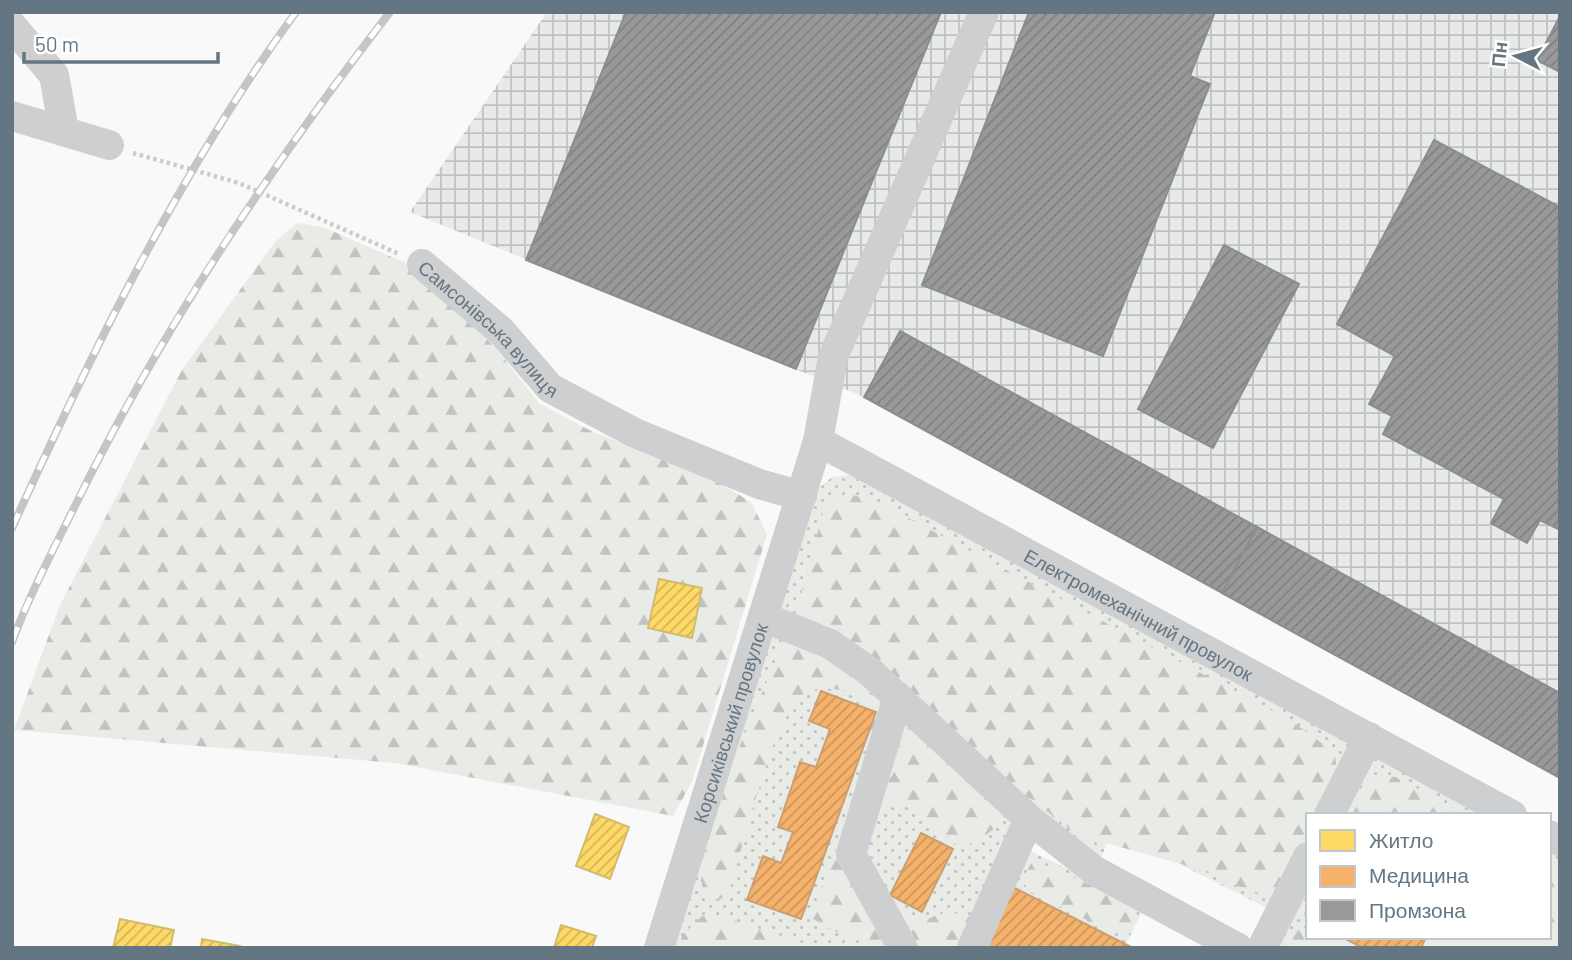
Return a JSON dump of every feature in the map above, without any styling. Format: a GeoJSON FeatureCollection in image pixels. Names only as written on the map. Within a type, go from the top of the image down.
{"type":"FeatureCollection","features":[{"type":"Feature","properties":{"kind":"street"},"geometry":{"type":"LineString","coordinates":[[802,496],[818,441],[833,357],[984,12]]}},
{"type":"Feature","properties":{"kind":"street"},"geometry":{"type":"LineString","coordinates":[[12,26],[54,75],[64,131]]}},
{"type":"Feature","properties":{"kind":"street"},"geometry":{"type":"LineString","coordinates":[[12,116],[109,145]]}},
{"type":"Feature","properties":{"kind":"street","name":"Самсонівська вулиця"},"geometry":{"type":"LineString","coordinates":[[422,264],[501,331],[550,388],[635,433],[759,484],[802,496]]}},
{"type":"Feature","properties":{"kind":"street","name":"Електромеханічний провулок"},"geometry":{"type":"LineString","coordinates":[[818,441],[1508,813]]}},
{"type":"Feature","properties":{"kind":"street","name":"Корсиківський провулок"},"geometry":{"type":"LineString","coordinates":[[659,948],[802,496]]}},
{"type":"Feature","properties":{"kind":"street"},"geometry":{"type":"LineString","coordinates":[[763,617],[830,644],[869,671],[1029,820],[1095,871],[1168,913],[1238,948]]}},
{"type":"Feature","properties":{"kind":"street"},"geometry":{"type":"LineString","coordinates":[[898,697],[851,854],[903,948]]}},
{"type":"Feature","properties":{"kind":"street"},"geometry":{"type":"LineString","coordinates":[[1330,813],[1369,737]]}},
{"type":"Feature","properties":{"kind":"street"},"geometry":{"type":"LineString","coordinates":[[972,948],[1029,820]]}},
{"type":"Feature","properties":{"kind":"street"},"geometry":{"type":"LineString","coordinates":[[1262,948],[1306,861]]}},
{"type":"Feature","properties":{"kind":"path","name":"Самсонівська вулиця"},"geometry":{"type":"LineString","coordinates":[[109,145],[239,183],[422,264]]}},
{"type":"Feature","properties":{"kind":"shaded area"},"geometry":{"type":"Polygon","coordinates":[[[547,12],[1560,12],[1560,778],[864,397],[410,212],[547,12]]]}},
{"type":"Feature","properties":{"kind":"green space"},"geometry":{"type":"Polygon","coordinates":[[[297,223],[323,227],[410,265],[449,297],[498,351],[539,403],[593,432],[703,473],[751,502],[767,534],[692,782],[673,816],[395,763],[14,730],[60,605],[182,370],[274,243],[297,223]]]}},
{"type":"Feature","properties":{"kind":"green space"},"geometry":{"type":"Polygon","coordinates":[[[850,475],[1484,813],[1306,813],[1306,939],[1551,939],[1551,849],[1560,853],[1560,948],[1253,948],[1269,909],[1112,830],[1097,869],[1024,806],[966,948],[670,948],[817,489],[832,477],[850,475]]]}},
{"type":"Feature","properties":{"kind":"green space"},"geometry":{"type":"Polygon","coordinates":[[[853,495],[878,502],[1293,722],[1335,753],[1338,783],[1322,813],[1306,813],[1306,842],[1274,898],[1237,886],[1210,872],[1077,835],[1030,798],[980,839],[960,848],[909,805],[896,805],[876,816],[877,750],[856,693],[827,689],[806,693],[799,697],[789,710],[759,789],[728,894],[719,900],[705,893],[701,881],[702,862],[736,755],[797,610],[827,497],[853,495]]]}},
{"type":"Feature","properties":{"kind":"green space"},"geometry":{"type":"Polygon","coordinates":[[[1372,775],[1396,777],[1463,813],[1348,813],[1355,796],[1372,775]]]}},
{"type":"Feature","properties":{"kind":"green space"},"geometry":{"type":"Polygon","coordinates":[[[847,822],[887,918],[909,917],[926,920],[939,914],[967,913],[972,923],[966,936],[954,948],[896,947],[863,942],[810,917],[847,822]]]}},
{"type":"Feature","properties":{"kind":"green space"},"geometry":{"type":"Polygon","coordinates":[[[1030,851],[1145,905],[1126,944],[1013,887],[1030,851]]]}},
{"type":"Feature","properties":{"kind":"green space"},"geometry":{"type":"Polygon","coordinates":[[[1551,859],[1560,864],[1560,948],[1282,948],[1281,944],[1299,929],[1306,928],[1306,939],[1551,939],[1551,859]]]}},
{"type":"Feature","properties":{"kind":"green space"},"geometry":{"type":"Polygon","coordinates":[[[1033,860],[1134,904],[1137,914],[1125,936],[1027,890],[1023,878],[1033,860]]]}},
{"type":"Feature","properties":{"kind":"green space"},"geometry":{"type":"Polygon","coordinates":[[[702,916],[732,920],[818,948],[679,948],[682,936],[702,916]]]}},
{"type":"Feature","properties":{"kind":"building: Житло"},"geometry":{"type":"Polygon","coordinates":[[[659,579],[702,588],[692,638],[648,628],[659,579]]]}},
{"type":"Feature","properties":{"kind":"building: Житло"},"geometry":{"type":"Polygon","coordinates":[[[595,814],[629,827],[610,879],[576,866],[595,814]]]}},
{"type":"Feature","properties":{"kind":"building: Житло"},"geometry":{"type":"Polygon","coordinates":[[[120,919],[174,930],[170,948],[113,948],[120,919]]]}},
{"type":"Feature","properties":{"kind":"building: Житло"},"geometry":{"type":"Polygon","coordinates":[[[561,925],[596,936],[592,948],[554,948],[561,925]]]}},
{"type":"Feature","properties":{"kind":"building: Житло"},"geometry":{"type":"Polygon","coordinates":[[[202,939],[240,946],[201,948],[202,939]]]}},
{"type":"Feature","properties":{"kind":"building: Медицина"},"geometry":{"type":"Polygon","coordinates":[[[821,691],[876,712],[801,919],[747,900],[763,856],[781,863],[793,832],[778,827],[800,762],[816,767],[830,729],[809,721],[821,691]]]}},
{"type":"Feature","properties":{"kind":"building: Медицина"},"geometry":{"type":"Polygon","coordinates":[[[921,833],[953,849],[922,912],[890,895],[921,833]]]}},
{"type":"Feature","properties":{"kind":"building: Медицина"},"geometry":{"type":"Polygon","coordinates":[[[1013,887],[1133,948],[991,948],[985,944],[1013,887]]]}},
{"type":"Feature","properties":{"kind":"building: Медицина"},"geometry":{"type":"Polygon","coordinates":[[[1346,939],[1425,939],[1421,948],[1363,948],[1346,939]]]}},
{"type":"Feature","properties":{"kind":"building: Промзона"},"geometry":{"type":"Polygon","coordinates":[[[626,12],[941,12],[796,369],[526,260],[626,12]]]}},
{"type":"Feature","properties":{"kind":"building: Промзона"},"geometry":{"type":"Polygon","coordinates":[[[1029,12],[1215,12],[1190,76],[1210,84],[1103,356],[922,285],[1029,12]]]}},
{"type":"Feature","properties":{"kind":"building: Промзона"},"geometry":{"type":"Polygon","coordinates":[[[1560,16],[1560,72],[1537,60],[1560,16]]]}},
{"type":"Feature","properties":{"kind":"building: Промзона"},"geometry":{"type":"Polygon","coordinates":[[[1434,140],[1560,207],[1560,530],[1540,520],[1527,543],[1491,523],[1504,499],[1383,434],[1392,416],[1369,404],[1395,356],[1337,324],[1434,140]]]}},
{"type":"Feature","properties":{"kind":"building: Промзона"},"geometry":{"type":"Polygon","coordinates":[[[1224,245],[1299,284],[1213,448],[1138,409],[1224,245]]]}},
{"type":"Feature","properties":{"kind":"building: Промзона"},"geometry":{"type":"Polygon","coordinates":[[[900,331],[1257,527],[1222,593],[864,397],[900,331]]]}},
{"type":"Feature","properties":{"kind":"building: Промзона"},"geometry":{"type":"Polygon","coordinates":[[[1257,527],[1560,693],[1560,778],[1222,593],[1257,527]]]}},
{"type":"Feature","properties":{"kind":"railway"},"geometry":{"type":"LineString","coordinates":[[12,528],[74,394],[141,262],[214,135],[296,12]]}},
{"type":"Feature","properties":{"kind":"railway"},"geometry":{"type":"LineString","coordinates":[[12,642],[41,574],[107,442],[180,314],[260,190],[390,12]]}}]}
